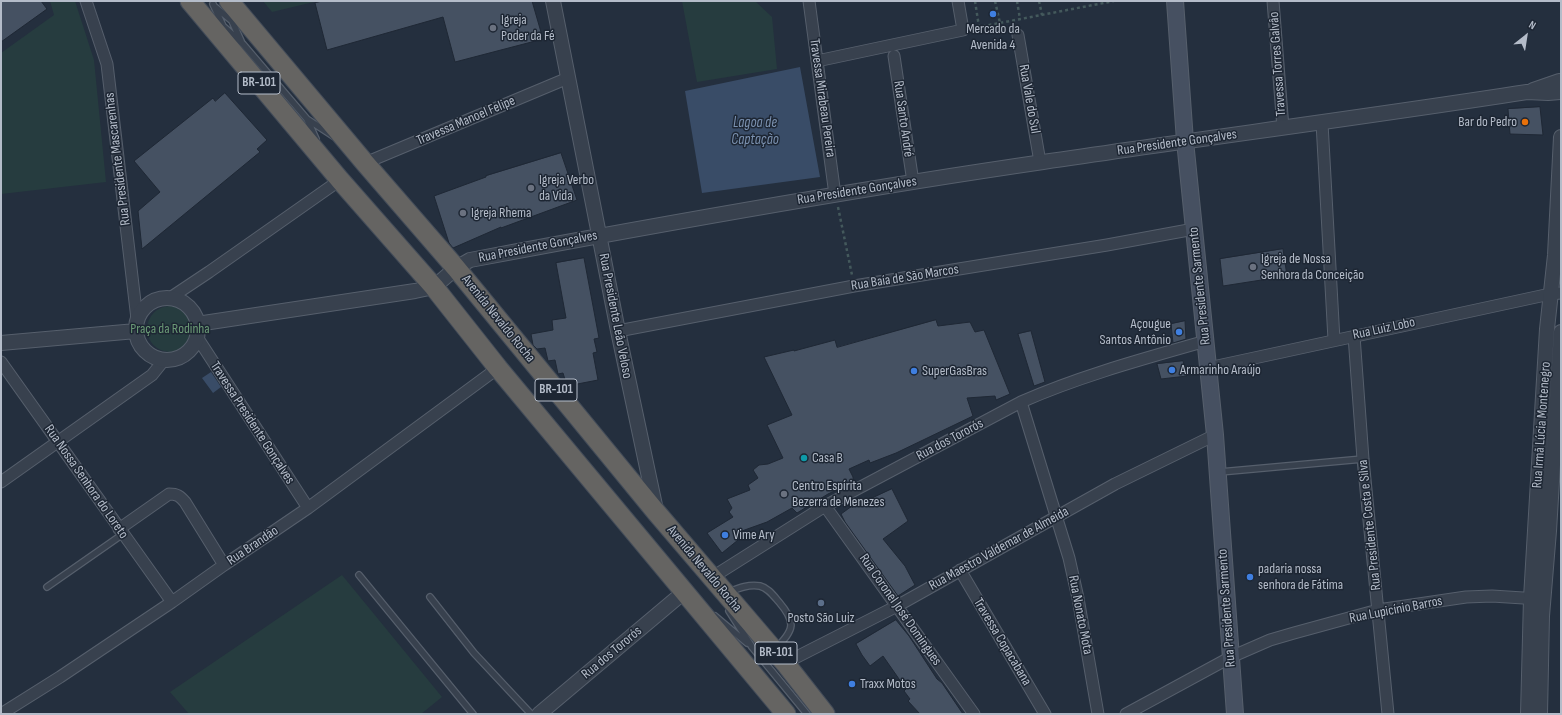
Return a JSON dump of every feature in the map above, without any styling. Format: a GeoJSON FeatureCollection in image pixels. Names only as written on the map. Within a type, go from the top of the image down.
{"type":"FeatureCollection","features":[{"type":"Feature","properties":{"kind":"highway","name":"BR-101"},"geometry":{"type":"LineString","coordinates":[[190,1],[328,166],[434,287],[498,368],[786,714]]}},
{"type":"Feature","properties":{"kind":"highway","name":"Avenida Nevaldo Rocha"},"geometry":{"type":"LineString","coordinates":[[217,2],[359,156],[456,268],[656,512],[826,714]]}},
{"type":"Feature","properties":{"kind":"main road","name":"Rua Presidente Sarmento"},"geometry":{"type":"LineString","coordinates":[[1175,1],[1185,141],[1215,435],[1235,714]]}},
{"type":"Feature","properties":{"kind":"street","name":"Rua Presidente Mascarenhas"},"geometry":{"type":"LineString","coordinates":[[86,1],[107,64],[136,325]]}},
{"type":"Feature","properties":{"kind":"street","name":"Rua Presidente Leão Veloso"},"geometry":{"type":"LineString","coordinates":[[553,1],[618,331],[656,512]]}},
{"type":"Feature","properties":{"kind":"street","name":"Travessa Mirabeau Pereira"},"geometry":{"type":"LineString","coordinates":[[809,1],[836,195]]}},
{"type":"Feature","properties":{"kind":"street"},"geometry":{"type":"LineString","coordinates":[[818,61],[963,30],[958,1]]}},
{"type":"Feature","properties":{"kind":"street","name":"Travessa Torres Galvâo"},"geometry":{"type":"LineString","coordinates":[[1273,1],[1283,128]]}},
{"type":"Feature","properties":{"kind":"street","name":"Rua Vale do Sul"},"geometry":{"type":"LineString","coordinates":[[1018,35],[1040,162]]}},
{"type":"Feature","properties":{"kind":"street","name":"Rua Santo André"},"geometry":{"type":"LineString","coordinates":[[894,56],[913,182]]}},
{"type":"Feature","properties":{"kind":"street","name":"Travessa Manoel Felipe"},"geometry":{"type":"LineString","coordinates":[[359,156],[568,78]]}},
{"type":"Feature","properties":{"kind":"street","name":"Rua Presidente Gonçalves"},"geometry":{"type":"LineString","coordinates":[[197,331],[434,287],[456,268],[470,260],[599,235],[1040,162],[1322,123],[1528,92],[1548,94],[1560,86]]}},
{"type":"Feature","properties":{"kind":"street"},"geometry":{"type":"LineString","coordinates":[[1322,123],[1334,340]]}},
{"type":"Feature","properties":{"kind":"street","name":"Rua Irmã Lúcia Montenegro"},"geometry":{"type":"LineString","coordinates":[[1528,714],[1537,598],[1556,294],[1555,255],[1561,136]]}},
{"type":"Feature","properties":{"kind":"street"},"geometry":{"type":"LineString","coordinates":[[170,298],[340,180]]}},
{"type":"Feature","properties":{"kind":"street","name":"Rua Baía de São Marcos"},"geometry":{"type":"LineString","coordinates":[[618,331],[854,286],[1194,229]]}},
{"type":"Feature","properties":{"kind":"street","name":"Rua Luiz Lobo"},"geometry":{"type":"LineString","coordinates":[[1208,368],[1556,294]]}},
{"type":"Feature","properties":{"kind":"street"},"geometry":{"type":"LineString","coordinates":[[170,298],[180,301],[188,306],[194,315],[197,331],[193,345],[188,352],[181,357],[164,360],[148,354],[140,344],[136,325],[142,310],[150,303],[159,299],[170,298]]}},
{"type":"Feature","properties":{"kind":"street"},"geometry":{"type":"LineString","coordinates":[[1,343],[136,325]]}},
{"type":"Feature","properties":{"kind":"street","name":"Travessa Presidente Gonçalves"},"geometry":{"type":"LineString","coordinates":[[197,331],[308,508]]}},
{"type":"Feature","properties":{"kind":"street","name":"Rua Irmã Lúcia Montenegro"},"geometry":{"type":"LineString","coordinates":[[1540,714],[1537,598],[1550,531],[1561,332]]}},
{"type":"Feature","properties":{"kind":"street","name":"Rua Presidente Costa e Silva"},"geometry":{"type":"LineString","coordinates":[[1354,336],[1363,459],[1388,714]]}},
{"type":"Feature","properties":{"kind":"street","name":"Rua dos Tororós"},"geometry":{"type":"LineString","coordinates":[[708,574],[825,506],[1021,402],[1095,373],[1206,341]]}},
{"type":"Feature","properties":{"kind":"street"},"geometry":{"type":"LineString","coordinates":[[1,482],[152,375],[164,360]]}},
{"type":"Feature","properties":{"kind":"street","name":"Rua Nossa Senhora do Loreto"},"geometry":{"type":"LineString","coordinates":[[1,362],[172,602]]}},
{"type":"Feature","properties":{"kind":"street","name":"Rua Brandâo"},"geometry":{"type":"LineString","coordinates":[[1,714],[60,677],[172,602],[308,508],[498,368]]}},
{"type":"Feature","properties":{"kind":"street","name":"Rua Nonato Mota"},"geometry":{"type":"LineString","coordinates":[[1021,402],[1069,558],[1078,598],[1098,714]]}},
{"type":"Feature","properties":{"kind":"street","name":"Rua Maestro Valdemar de Almeida"},"geometry":{"type":"LineString","coordinates":[[779,657],[897,606],[1115,484],[1215,435]]}},
{"type":"Feature","properties":{"kind":"street"},"geometry":{"type":"LineString","coordinates":[[121,532],[170,494],[175,494],[185,502],[224,565]]}},
{"type":"Feature","properties":{"kind":"street","name":"Rua Coronel José Domingues"},"geometry":{"type":"LineString","coordinates":[[825,506],[974,714]]}},
{"type":"Feature","properties":{"kind":"street","name":"Travessa Copacabana"},"geometry":{"type":"LineString","coordinates":[[960,570],[1045,714]]}},
{"type":"Feature","properties":{"kind":"street","name":"Rua dos Tororós"},"geometry":{"type":"LineString","coordinates":[[539,714],[681,588]]}},
{"type":"Feature","properties":{"kind":"street","name":"Rua Lupicínio Barros"},"geometry":{"type":"LineString","coordinates":[[1126,714],[1231,657],[1276,639],[1378,610],[1466,597],[1492,596],[1537,598]]}},
{"type":"Feature","properties":{"kind":"lane"},"geometry":{"type":"LineString","coordinates":[[217,2],[223,26],[243,44],[307,119],[359,156]]}},
{"type":"Feature","properties":{"kind":"lane"},"geometry":{"type":"LineString","coordinates":[[217,2],[232,21],[243,44]]}},
{"type":"Feature","properties":{"kind":"lane"},"geometry":{"type":"LineString","coordinates":[[307,119],[328,166]]}},
{"type":"Feature","properties":{"kind":"lane"},"geometry":{"type":"LineString","coordinates":[[1218,472],[1363,459]]}},
{"type":"Feature","properties":{"kind":"lane"},"geometry":{"type":"LineString","coordinates":[[47,587],[121,532]]}},
{"type":"Feature","properties":{"kind":"lane"},"geometry":{"type":"LineString","coordinates":[[708,574],[752,647],[807,714]]}},
{"type":"Feature","properties":{"kind":"lane"},"geometry":{"type":"LineString","coordinates":[[359,575],[473,714]]}},
{"type":"Feature","properties":{"kind":"lane"},"geometry":{"type":"LineString","coordinates":[[725,594],[741,587],[749,586],[760,586],[769,590],[789,614],[791,622],[790,631],[779,657]]}},
{"type":"Feature","properties":{"kind":"lane"},"geometry":{"type":"LineString","coordinates":[[681,588],[706,608]]}},
{"type":"Feature","properties":{"kind":"lane"},"geometry":{"type":"LineString","coordinates":[[430,597],[474,653],[531,714]]}},
{"type":"Feature","properties":{"kind":"lane"},"geometry":{"type":"LineString","coordinates":[[712,613],[752,647]]}},
{"type":"Feature","properties":{"kind":"path"},"geometry":{"type":"LineString","coordinates":[[975,1],[979,27],[1114,1]]}},
{"type":"Feature","properties":{"kind":"path"},"geometry":{"type":"LineString","coordinates":[[995,1],[1000,23]]}},
{"type":"Feature","properties":{"kind":"path"},"geometry":{"type":"LineString","coordinates":[[1017,1],[1020,19]]}},
{"type":"Feature","properties":{"kind":"path"},"geometry":{"type":"LineString","coordinates":[[1039,1],[1042,15]]}},
{"type":"Feature","properties":{"kind":"path"},"geometry":{"type":"LineString","coordinates":[[836,195],[854,286]]}},
{"type":"Feature","properties":{"kind":"green space"},"geometry":{"type":"Polygon","coordinates":[[[50,1],[75,1],[94,60],[106,182],[1,194],[1,53],[54,15],[50,1]]]}},
{"type":"Feature","properties":{"kind":"green space"},"geometry":{"type":"Polygon","coordinates":[[[263,1],[318,1],[272,12],[263,1]]]}},
{"type":"Feature","properties":{"kind":"green space"},"geometry":{"type":"Polygon","coordinates":[[[682,1],[755,1],[772,17],[777,69],[697,82],[682,1]]]}},
{"type":"Feature","properties":{"kind":"green space","name":"Praça da Rodinha"},"geometry":{"type":"Polygon","coordinates":[[[166,306],[174,306],[183,310],[189,316],[193,329],[189,342],[183,348],[174,352],[166,352],[157,348],[151,342],[147,333],[147,325],[151,316],[157,310],[166,306]]]}},
{"type":"Feature","properties":{"kind":"green space"},"geometry":{"type":"Polygon","coordinates":[[[342,575],[442,697],[421,714],[189,714],[170,692],[342,575]]]}},
{"type":"Feature","properties":{"kind":"water","name":"Lagoa de Captação"},"geometry":{"type":"Polygon","coordinates":[[[800,67],[820,177],[702,193],[685,91],[800,67]]]}},
{"type":"Feature","properties":{"kind":"water"},"geometry":{"type":"Polygon","coordinates":[[[211,372],[221,387],[213,393],[202,378],[211,372]]]}},
{"type":"Feature","properties":{"kind":"building"},"geometry":{"type":"Polygon","coordinates":[[[1,1],[41,1],[47,9],[1,42],[1,1]]]}},
{"type":"Feature","properties":{"kind":"building","name":"Igreja Poder da Fé"},"geometry":{"type":"Polygon","coordinates":[[[323,1],[532,1],[543,39],[455,62],[443,17],[327,50],[315,3],[323,1]]]}},
{"type":"Feature","properties":{"kind":"building"},"geometry":{"type":"Polygon","coordinates":[[[225,93],[267,140],[257,149],[260,152],[142,249],[138,211],[160,192],[134,161],[213,98],[215,101],[225,93]]]}},
{"type":"Feature","properties":{"kind":"building","name":"Bar do Pedro"},"geometry":{"type":"Polygon","coordinates":[[[1540,107],[1543,135],[1510,134],[1508,109],[1540,107]]]}},
{"type":"Feature","properties":{"kind":"building"},"geometry":{"type":"Polygon","coordinates":[[[561,153],[577,200],[501,227],[453,248],[449,243],[434,196],[486,176],[561,153]]]}},
{"type":"Feature","properties":{"kind":"building","name":"Igreja de Nossa Senhora da Conceição"},"geometry":{"type":"Polygon","coordinates":[[[1283,249],[1287,276],[1223,286],[1220,259],[1283,249]]]}},
{"type":"Feature","properties":{"kind":"building"},"geometry":{"type":"Polygon","coordinates":[[[584,258],[599,338],[594,339],[597,352],[593,353],[598,380],[567,386],[563,373],[558,374],[555,360],[548,361],[545,348],[537,349],[533,345],[531,334],[553,330],[552,320],[566,318],[556,263],[584,258]]]}},
{"type":"Feature","properties":{"kind":"building"},"geometry":{"type":"Polygon","coordinates":[[[936,320],[938,326],[970,322],[975,332],[984,330],[1010,394],[996,400],[995,396],[967,398],[973,416],[896,453],[870,463],[869,460],[849,469],[853,477],[853,482],[828,494],[797,513],[792,508],[767,522],[739,532],[743,536],[722,553],[707,533],[733,517],[729,512],[732,508],[727,499],[750,490],[748,485],[758,478],[753,470],[759,465],[768,464],[783,458],[767,425],[792,415],[764,357],[835,340],[837,347],[936,320]]]}},
{"type":"Feature","properties":{"kind":"building","name":"Açougue Santos Antônio"},"geometry":{"type":"Polygon","coordinates":[[[1185,321],[1186,339],[1173,343],[1171,324],[1185,321]]]}},
{"type":"Feature","properties":{"kind":"building"},"geometry":{"type":"Polygon","coordinates":[[[1031,331],[1045,382],[1034,386],[1018,334],[1031,331]]]}},
{"type":"Feature","properties":{"kind":"building","name":"Armarinho Araújo"},"geometry":{"type":"Polygon","coordinates":[[[1183,361],[1187,376],[1161,379],[1157,364],[1183,361]]]}},
{"type":"Feature","properties":{"kind":"building"},"geometry":{"type":"Polygon","coordinates":[[[892,489],[908,521],[883,539],[905,566],[915,585],[898,596],[845,522],[841,514],[852,506],[892,489]]]}},
{"type":"Feature","properties":{"kind":"building"},"geometry":{"type":"Polygon","coordinates":[[[896,620],[909,636],[937,679],[942,683],[963,714],[920,714],[908,701],[910,699],[904,691],[906,689],[883,656],[870,666],[862,655],[856,644],[896,620]]]}},
{"type":"Feature","properties":{"kind":"place","name":"Mercado da Avenida 4"},"geometry":{"type":"Point","coordinates":[993,14]}},
{"type":"Feature","properties":{"kind":"place","name":"Igreja Poder da Fé"},"geometry":{"type":"Point","coordinates":[493,28]}},
{"type":"Feature","properties":{"kind":"place","name":"Bar do Pedro"},"geometry":{"type":"Point","coordinates":[1525,122]}},
{"type":"Feature","properties":{"kind":"place","name":"Igreja Verbo da Vida"},"geometry":{"type":"Point","coordinates":[531,188]}},
{"type":"Feature","properties":{"kind":"place","name":"Igreja Rhema"},"geometry":{"type":"Point","coordinates":[463,213]}},
{"type":"Feature","properties":{"kind":"place","name":"Igreja de Nossa Senhora da Conceição"},"geometry":{"type":"Point","coordinates":[1253,267]}},
{"type":"Feature","properties":{"kind":"place","name":"Açougue Santos Antônio"},"geometry":{"type":"Point","coordinates":[1179,332]}},
{"type":"Feature","properties":{"kind":"place","name":"Armarinho Araújo"},"geometry":{"type":"Point","coordinates":[1172,370]}},
{"type":"Feature","properties":{"kind":"place","name":"SuperGasBras"},"geometry":{"type":"Point","coordinates":[914,371]}},
{"type":"Feature","properties":{"kind":"place","name":"Casa B"},"geometry":{"type":"Point","coordinates":[804,458]}},
{"type":"Feature","properties":{"kind":"place","name":"Centro Espírita Bezerra de Menezes"},"geometry":{"type":"Point","coordinates":[784,494]}},
{"type":"Feature","properties":{"kind":"place","name":"Vime Ary"},"geometry":{"type":"Point","coordinates":[725,535]}},
{"type":"Feature","properties":{"kind":"place","name":"padaria nossa senhora de Fátima"},"geometry":{"type":"Point","coordinates":[1250,577]}},
{"type":"Feature","properties":{"kind":"place","name":"Posto São Luiz"},"geometry":{"type":"Point","coordinates":[821,603]}},
{"type":"Feature","properties":{"kind":"place","name":"Traxx Motos"},"geometry":{"type":"Point","coordinates":[852,684]}}]}
